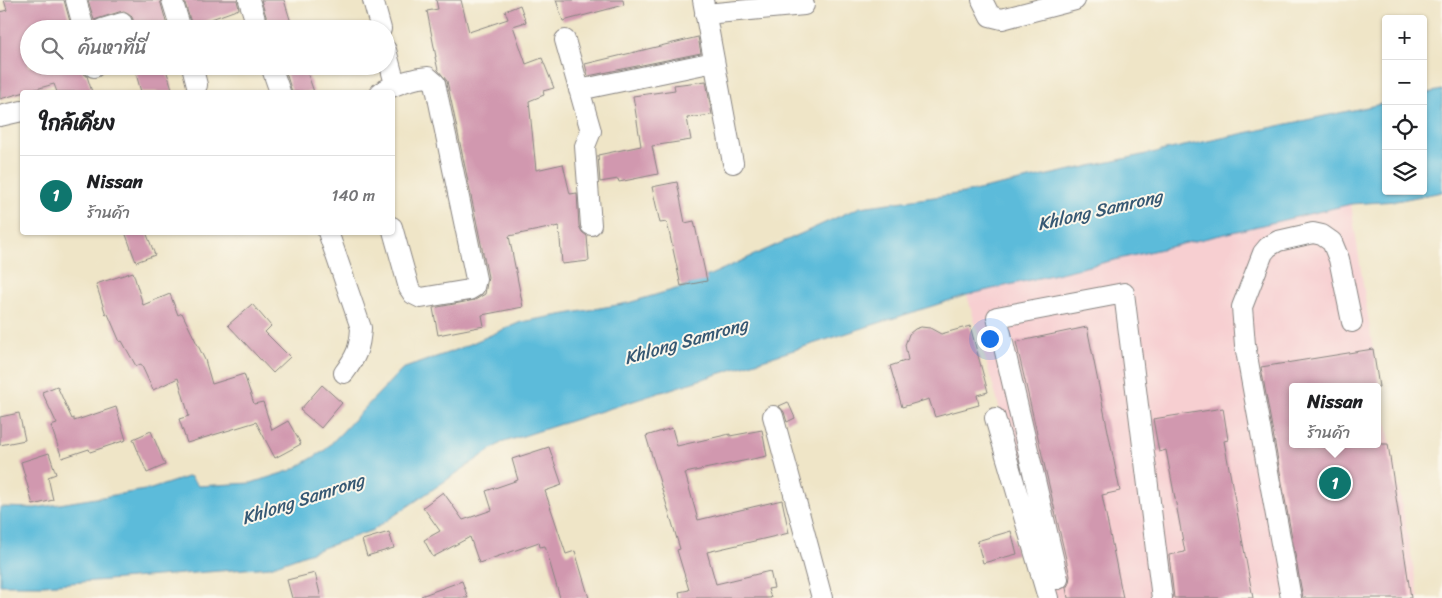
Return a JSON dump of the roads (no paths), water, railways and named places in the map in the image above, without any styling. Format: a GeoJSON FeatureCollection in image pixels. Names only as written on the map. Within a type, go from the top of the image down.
{"type":"FeatureCollection","features":[{"type":"Feature","properties":{"kind":"street"},"geometry":{"type":"LineString","coordinates":[[76,0],[82,20]]}},
{"type":"Feature","properties":{"kind":"street"},"geometry":{"type":"LineString","coordinates":[[172,0],[178,20]]}},
{"type":"Feature","properties":{"kind":"street"},"geometry":{"type":"LineString","coordinates":[[249,0],[255,20]]}},
{"type":"Feature","properties":{"kind":"street"},"geometry":{"type":"LineString","coordinates":[[373,0],[378,20]]}},
{"type":"Feature","properties":{"kind":"street"},"geometry":{"type":"LineString","coordinates":[[982,0],[990,16],[1002,19],[1075,0]]}},
{"type":"Feature","properties":{"kind":"street"},"geometry":{"type":"LineString","coordinates":[[733,163],[704,7],[804,5]]}},
{"type":"Feature","properties":{"kind":"street"},"geometry":{"type":"LineString","coordinates":[[565,40],[591,131],[585,146],[591,225]]}},
{"type":"Feature","properties":{"kind":"street"},"geometry":{"type":"LineString","coordinates":[[579,90],[714,62]]}},
{"type":"Feature","properties":{"kind":"street"},"geometry":{"type":"LineString","coordinates":[[274,75],[279,90]]}},
{"type":"Feature","properties":{"kind":"street"},"geometry":{"type":"LineString","coordinates":[[387,75],[388,88],[428,77],[435,83],[476,280],[474,286],[469,290],[421,298],[414,294],[409,288],[394,235]]}},
{"type":"Feature","properties":{"kind":"street"},"geometry":{"type":"LineString","coordinates":[[0,116],[20,111]]}},
{"type":"Feature","properties":{"kind":"street"},"geometry":{"type":"LineString","coordinates":[[1291,598],[1245,345],[1242,307],[1260,265],[1263,253],[1268,247],[1278,241],[1313,233],[1322,235],[1332,242],[1339,259],[1352,322]]}},
{"type":"Feature","properties":{"kind":"street"},"geometry":{"type":"LineString","coordinates":[[329,235],[361,328],[360,343],[355,359],[344,373]]}},
{"type":"Feature","properties":{"kind":"street"},"geometry":{"type":"LineString","coordinates":[[1058,579],[997,317],[1124,293],[1162,598]]}},
{"type":"Feature","properties":{"kind":"street"},"geometry":{"type":"LineString","coordinates":[[773,416],[822,598]]}},
{"type":"Feature","properties":{"kind":"street"},"geometry":{"type":"LineString","coordinates":[[995,418],[1048,598]]}},
{"type":"Feature","properties":{"kind":"water"},"geometry":{"type":"Polygon","coordinates":[[[1442,90],[1442,192],[1427,195],[1427,105],[1427,93],[1442,90]]]}},
{"type":"Feature","properties":{"kind":"water","name":"Khlong Samrong"},"geometry":{"type":"Polygon","coordinates":[[[1382,104],[1382,195],[1427,195],[1396,201],[1351,204],[967,295],[501,443],[373,530],[270,567],[44,585],[0,585],[0,507],[35,508],[151,489],[190,476],[198,486],[251,483],[292,470],[324,451],[402,369],[456,350],[521,322],[628,303],[686,286],[860,207],[964,193],[1382,104]]]}},
{"type":"Feature","properties":{"kind":"place","name":"Nissan"},"geometry":{"type":"Point","coordinates":[1335,483]}}]}
